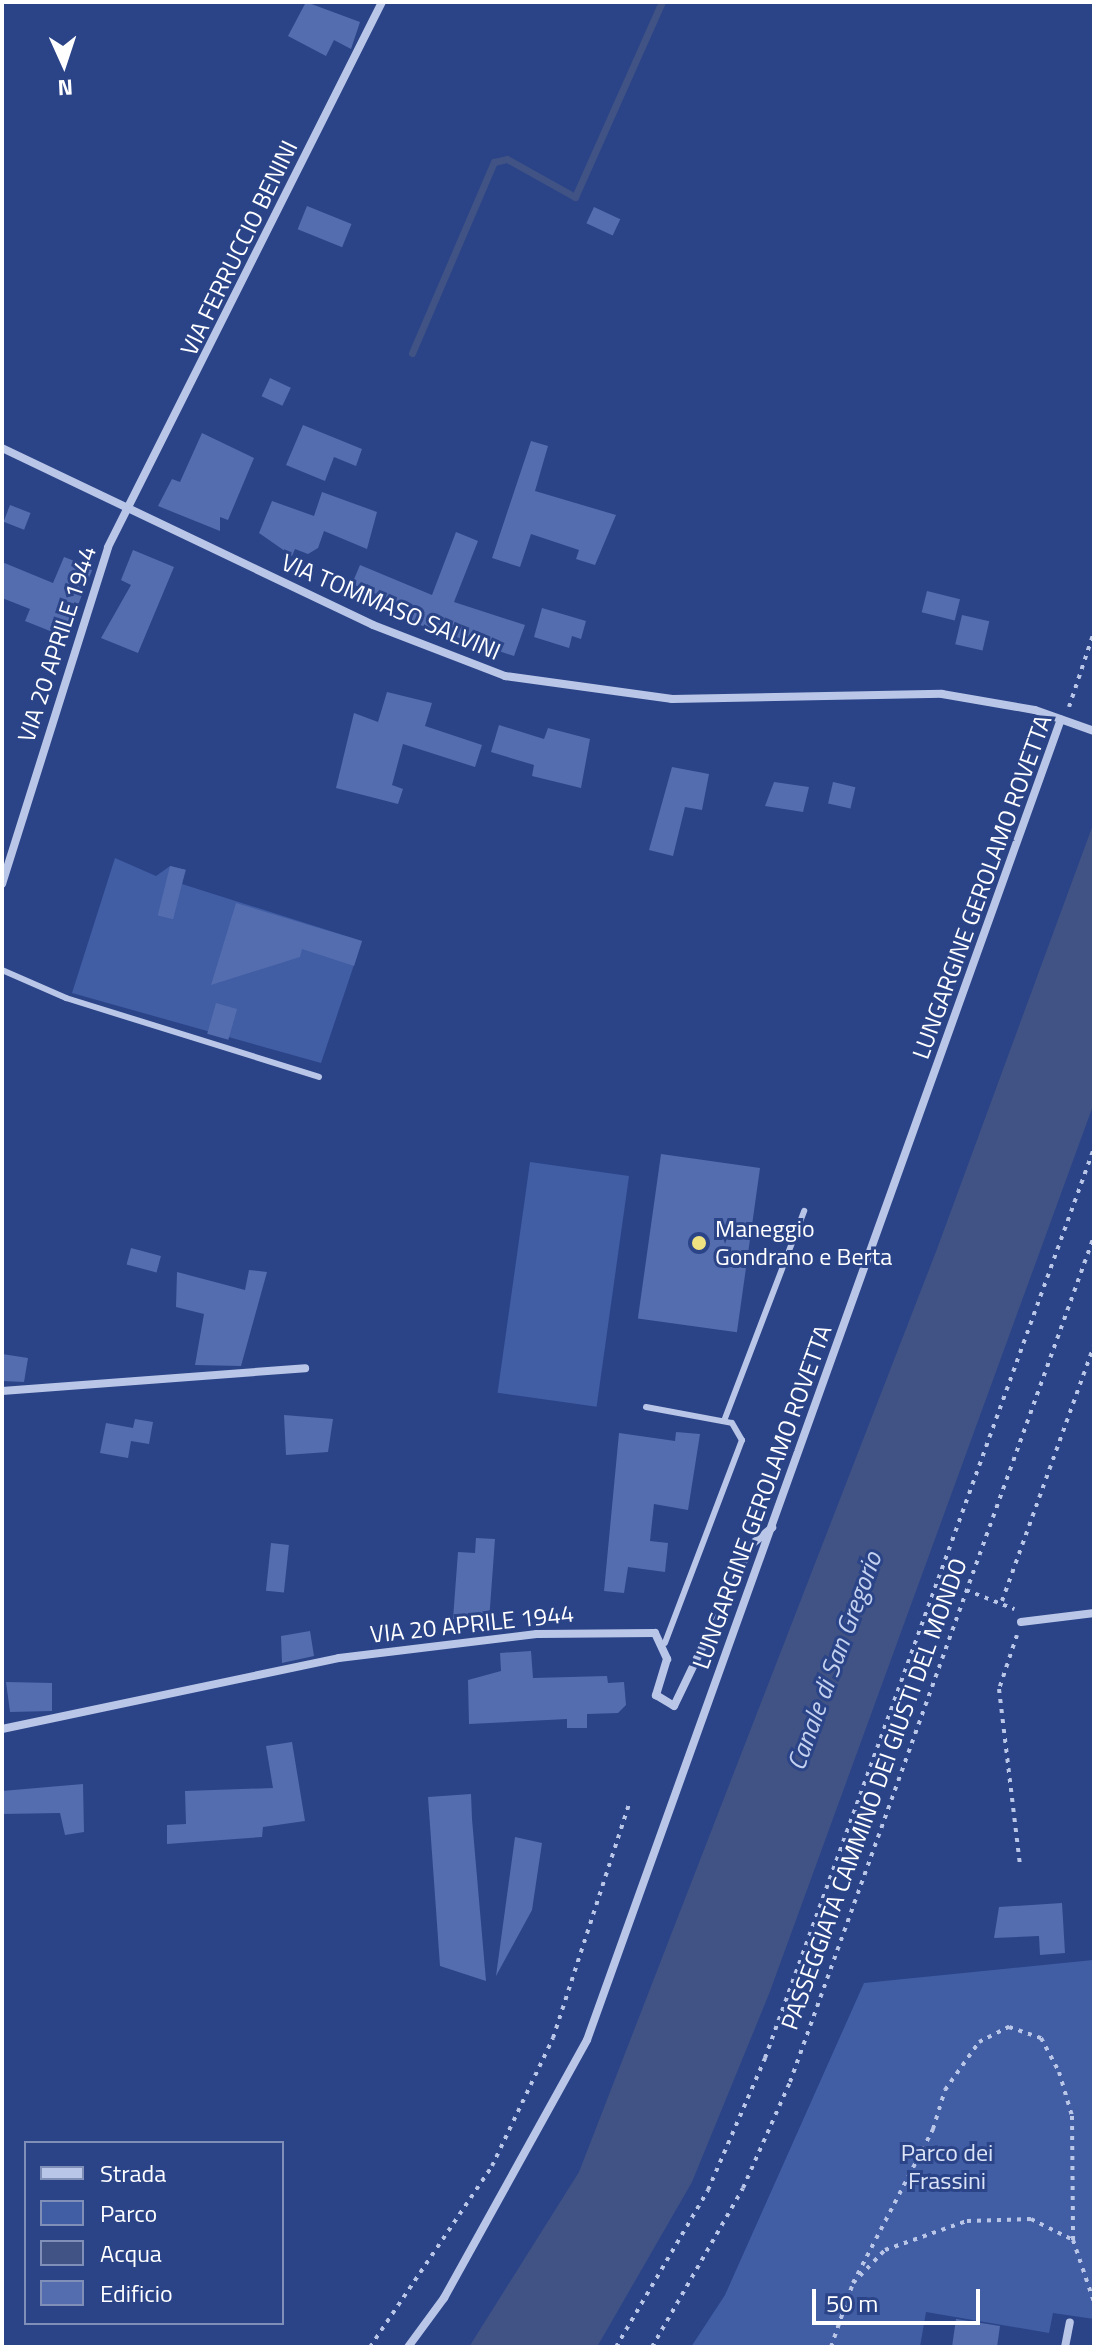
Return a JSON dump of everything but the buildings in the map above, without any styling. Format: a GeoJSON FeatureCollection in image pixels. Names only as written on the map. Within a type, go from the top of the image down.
{"type":"FeatureCollection","features":[{"type":"Feature","properties":{"kind":"street","name":"VIA FERRUCCIO BENINI"},"geometry":{"type":"LineString","coordinates":[[126,509],[193,391],[382,2]]}},
{"type":"Feature","properties":{"kind":"street","name":"VIA TOMMASO SALVINI"},"geometry":{"type":"LineString","coordinates":[[2,448],[427,648],[560,689],[672,699],[942,694],[1061,719],[1094,731]]}},
{"type":"Feature","properties":{"kind":"street","name":"VIA 20 APRILE 1944"},"geometry":{"type":"LineString","coordinates":[[2,884],[108,547],[126,509]]}},
{"type":"Feature","properties":{"kind":"street","name":"LUNGARGINE GEROLAMO ROVETTA"},"geometry":{"type":"LineString","coordinates":[[408,2347],[490,2220],[587,2040],[774,1527],[1061,719]]}},
{"type":"Feature","properties":{"kind":"street"},"geometry":{"type":"LineString","coordinates":[[2,1391],[305,1368]]}},
{"type":"Feature","properties":{"kind":"street"},"geometry":{"type":"LineString","coordinates":[[665,1643],[656,1695],[667,1706],[681,1699],[752,1544],[774,1527]]}},
{"type":"Feature","properties":{"kind":"street"},"geometry":{"type":"LineString","coordinates":[[1021,1622],[1094,1613]]}},
{"type":"Feature","properties":{"kind":"street","name":"VIA 20 APRILE 1944"},"geometry":{"type":"LineString","coordinates":[[2,1729],[438,1643],[613,1632],[655,1633],[665,1643]]}},
{"type":"Feature","properties":{"kind":"street"},"geometry":{"type":"LineString","coordinates":[[1065,2347],[1070,2322]]}},
{"type":"Feature","properties":{"kind":"lane"},"geometry":{"type":"LineString","coordinates":[[2,970],[66,998],[319,1077]]}},
{"type":"Feature","properties":{"kind":"lane"},"geometry":{"type":"LineString","coordinates":[[724,1421],[804,1211]]}},
{"type":"Feature","properties":{"kind":"lane"},"geometry":{"type":"LineString","coordinates":[[646,1407],[724,1421],[742,1440],[733,1476],[665,1643]]}},
{"type":"Feature","properties":{"kind":"path","name":"LUNGARGINE GEROLAMO ROVETTA"},"geometry":{"type":"LineString","coordinates":[[1061,719],[1094,632]]}},
{"type":"Feature","properties":{"kind":"path"},"geometry":{"type":"LineString","coordinates":[[616,2347],[708,2190],[765,2058],[1094,1148]]}},
{"type":"Feature","properties":{"kind":"path","name":"PASSEGGIATA CAMMINO DEI GIUSTI DEL MONDO"},"geometry":{"type":"LineString","coordinates":[[652,2347],[743,2188],[790,2082],[1094,1236]]}},
{"type":"Feature","properties":{"kind":"path"},"geometry":{"type":"LineString","coordinates":[[1002,1601],[1094,1345]]}},
{"type":"Feature","properties":{"kind":"path"},"geometry":{"type":"LineString","coordinates":[[966,1590],[1002,1601],[1021,1622],[999,1689],[1020,1864]]}},
{"type":"Feature","properties":{"kind":"path"},"geometry":{"type":"LineString","coordinates":[[370,2347],[499,2152],[553,2038],[629,1804]]}},
{"type":"Feature","properties":{"kind":"path"},"geometry":{"type":"LineString","coordinates":[[831,2347],[853,2283],[933,2129],[945,2090],[979,2042],[1009,2027],[1041,2038],[1059,2072],[1072,2116],[1073,2240],[1094,2302]]}},
{"type":"Feature","properties":{"kind":"path"},"geometry":{"type":"LineString","coordinates":[[853,2283],[885,2250],[920,2231],[967,2221],[1031,2219],[1073,2240]]}},
{"type":"Feature","properties":{"kind":"green space"},"geometry":{"type":"Polygon","coordinates":[[[115,858],[156,876],[170,866],[186,870],[182,884],[362,941],[321,1063],[72,993],[115,858]]]}},
{"type":"Feature","properties":{"kind":"green space"},"geometry":{"type":"Polygon","coordinates":[[[530,1162],[629,1176],[597,1407],[498,1393],[530,1162]]]}},
{"type":"Feature","properties":{"kind":"green space","name":"Parco dei Frassini"},"geometry":{"type":"Polygon","coordinates":[[[1093,1960],[1094,2319],[1053,2313],[1049,2333],[926,2312],[920,2347],[691,2347],[725,2295],[864,1983],[1093,1960]]]}},
{"type":"Feature","properties":{"kind":"water","name":"Canale di San Gregorio"},"geometry":{"type":"Polygon","coordinates":[[[1094,822],[1094,1103],[769,1994],[692,2182],[597,2347],[469,2347],[579,2172],[937,1249],[1094,822]]]}},
{"type":"Feature","properties":{"kind":"waterway"},"geometry":{"type":"LineString","coordinates":[[412,353],[494,162],[507,159],[575,197],[662,2]]}},
{"type":"Feature","properties":{"kind":"place","name":"Maneggio Gondrano e Berta"},"geometry":{"type":"Point","coordinates":[699,1243]}}]}
